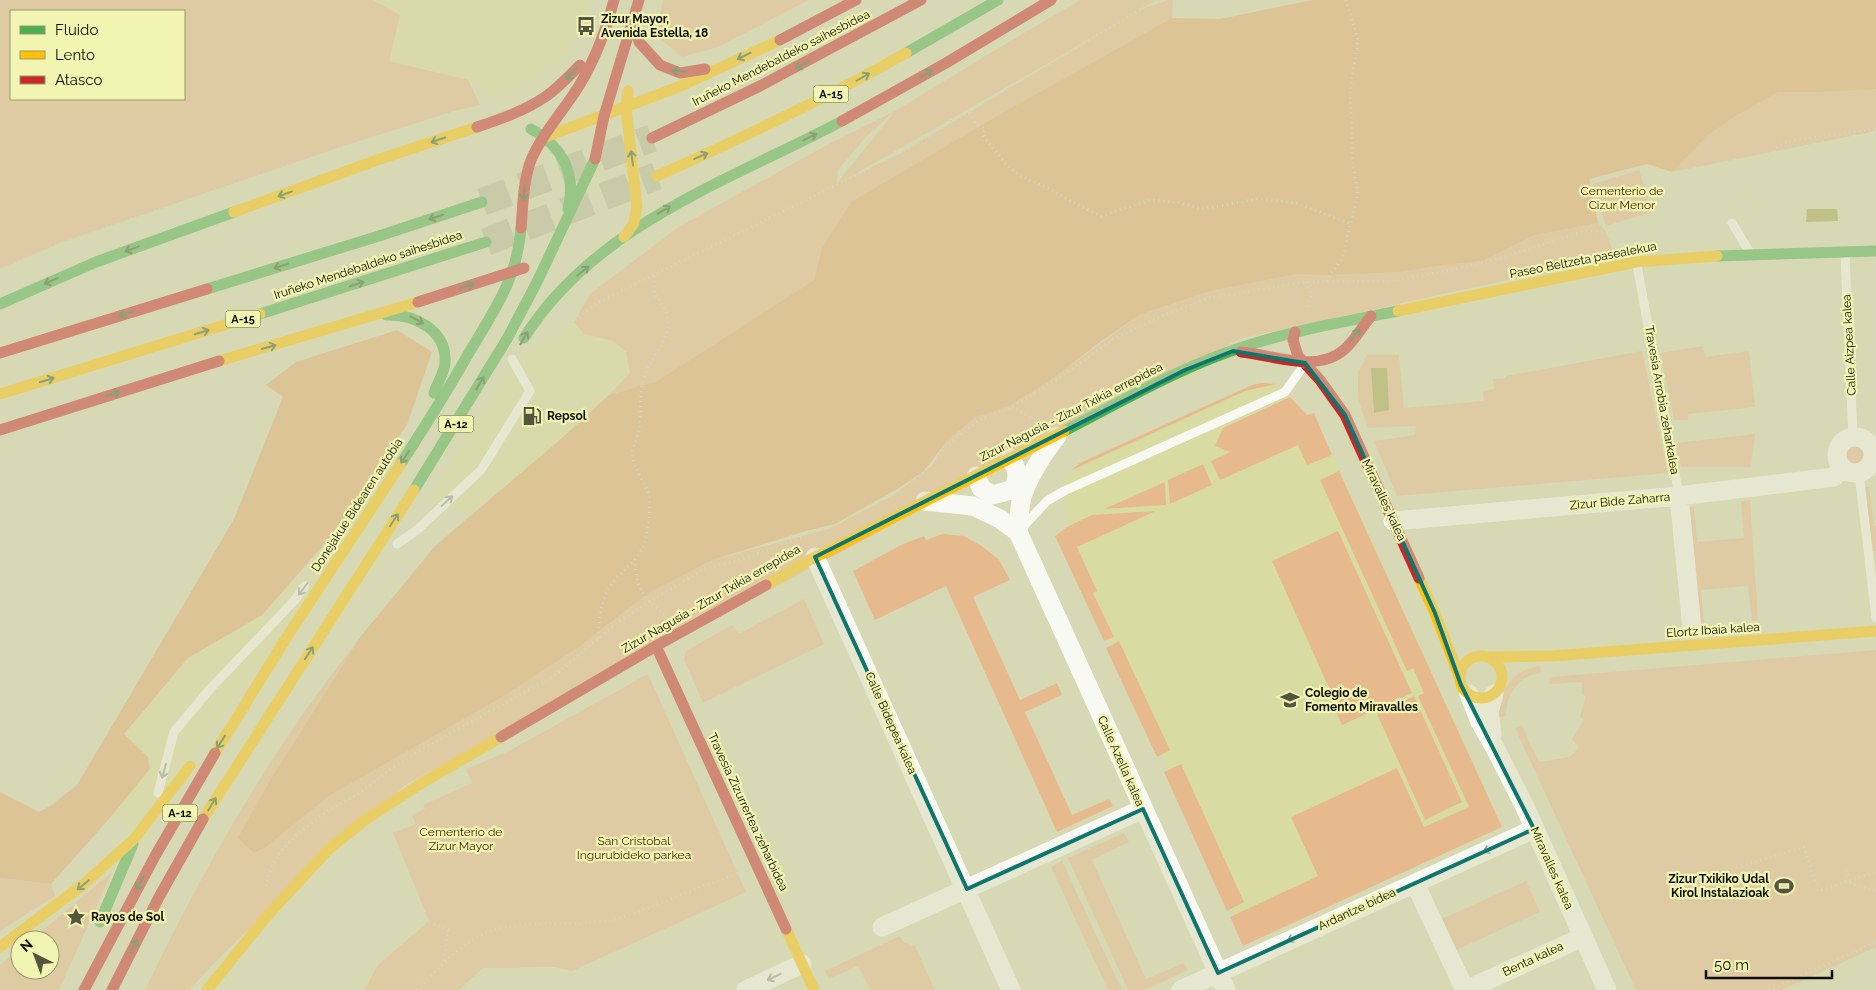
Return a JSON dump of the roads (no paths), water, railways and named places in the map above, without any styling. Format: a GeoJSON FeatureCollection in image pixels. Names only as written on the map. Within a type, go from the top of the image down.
{"type":"FeatureCollection","features":[{"type":"Feature","properties":{"kind":"main road"},"geometry":{"type":"LineString","coordinates":[[0,304],[96,262],[371,163],[496,121],[533,105],[559,86],[582,62],[609,20],[614,0]]}},
{"type":"Feature","properties":{"kind":"main road","name":"A-12"},"geometry":{"type":"LineString","coordinates":[[112,990],[159,897],[212,804],[449,435],[507,339],[553,240],[566,223],[594,163],[604,116],[639,0]]}},
{"type":"Feature","properties":{"kind":"main road"},"geometry":{"type":"LineString","coordinates":[[545,136],[682,86],[856,0]]}},
{"type":"Feature","properties":{"kind":"main road","name":"Iruñeko Mendebaldeko saihesbidea"},"geometry":{"type":"LineString","coordinates":[[652,138],[762,85],[922,0]]}},
{"type":"Feature","properties":{"kind":"main road","name":"A-15"},"geometry":{"type":"LineString","coordinates":[[657,176],[752,133],[851,84],[998,0]]}},
{"type":"Feature","properties":{"kind":"main road"},"geometry":{"type":"LineString","coordinates":[[510,363],[532,325],[553,299],[576,276],[652,217],[683,199],[838,123],[957,58],[1051,0]]}},
{"type":"Feature","properties":{"kind":"main road","name":"Donejakue Bidearen autobia"},"geometry":{"type":"LineString","coordinates":[[84,990],[119,919],[201,776],[284,642],[431,416],[500,300],[513,272],[522,225],[524,186],[531,161],[537,147],[581,83],[593,60],[609,20]]}},
{"type":"Feature","properties":{"kind":"main road"},"geometry":{"type":"LineString","coordinates":[[634,20],[639,42],[660,65],[670,70],[680,73],[727,65]]}},
{"type":"Feature","properties":{"kind":"main road"},"geometry":{"type":"LineString","coordinates":[[585,254],[595,253],[620,241],[636,219],[637,197],[626,108],[634,20]]}},
{"type":"Feature","properties":{"kind":"main road"},"geometry":{"type":"LineString","coordinates":[[496,121],[509,121],[521,124],[545,136],[562,157],[571,181],[566,223]]}},
{"type":"Feature","properties":{"kind":"main road"},"geometry":{"type":"LineString","coordinates":[[534,206],[537,147]]}},
{"type":"Feature","properties":{"kind":"main road","name":"Iruñeko Mendebaldeko saihesbidea"},"geometry":{"type":"LineString","coordinates":[[0,353],[379,236],[482,202]]}},
{"type":"Feature","properties":{"kind":"main road"},"geometry":{"type":"LineString","coordinates":[[0,430],[172,375],[370,317],[531,266],[540,261],[553,240],[568,250]]}},
{"type":"Feature","properties":{"kind":"main road","name":"Iruñeko Mendebaldeko saihesbidea"},"geometry":{"type":"LineString","coordinates":[[0,394],[486,242]]}},
{"type":"Feature","properties":{"kind":"main road","name":"Paseo Beltzeta pasealekua"},"geometry":{"type":"LineString","coordinates":[[1296,332],[1333,333],[1371,316],[1636,262],[1671,258],[1750,254],[1876,251]]}},
{"type":"Feature","properties":{"kind":"main road"},"geometry":{"type":"LineString","coordinates":[[370,317],[396,313],[407,315],[427,326],[438,338],[443,347],[445,363],[435,385],[431,416]]}},
{"type":"Feature","properties":{"kind":"main road"},"geometry":{"type":"LineString","coordinates":[[1233,351],[1305,363],[1318,363],[1339,354],[1346,348],[1371,316]]}},
{"type":"Feature","properties":{"kind":"main road","name":"Zizur Nagusia - Zizur Txikia errepidea"},"geometry":{"type":"LineString","coordinates":[[207,990],[233,964],[299,881],[329,849],[422,783],[656,646],[815,557],[924,501],[978,482],[1011,458],[1185,370],[1233,351],[1296,332]]}},
{"type":"Feature","properties":{"kind":"main road","name":"Miravalles kalea"},"geometry":{"type":"LineString","coordinates":[[1296,332],[1293,340],[1295,350],[1320,380],[1345,415],[1435,613],[1465,686]]}},
{"type":"Feature","properties":{"kind":"main road"},"geometry":{"type":"LineString","coordinates":[[1333,333],[1339,354],[1339,369]]}},
{"type":"Feature","properties":{"kind":"main road","name":"Miravalles kalea"},"geometry":{"type":"LineString","coordinates":[[1339,386],[1345,415]]}},
{"type":"Feature","properties":{"kind":"main road"},"geometry":{"type":"LineString","coordinates":[[367,561],[397,544],[412,520]]}},
{"type":"Feature","properties":{"kind":"main road","name":"Miravalles kalea"},"geometry":{"type":"LineString","coordinates":[[1435,613],[1464,648],[1482,656]]}},
{"type":"Feature","properties":{"kind":"main road","name":"Elortz Ibaia kalea"},"geometry":{"type":"LineString","coordinates":[[1482,656],[1552,656],[1876,631]]}},
{"type":"Feature","properties":{"kind":"main road"},"geometry":{"type":"LineString","coordinates":[[210,740],[284,642]]}},
{"type":"Feature","properties":{"kind":"main road","name":"Travesía Zizurrertea zeharbidea"},"geometry":{"type":"LineString","coordinates":[[656,646],[814,990]]}},
{"type":"Feature","properties":{"kind":"main road"},"geometry":{"type":"LineString","coordinates":[[1482,656],[1499,665],[1501,670],[1498,689],[1482,698],[1465,686],[1463,666],[1467,660],[1482,656]]}},
{"type":"Feature","properties":{"kind":"main road","name":"Elortz Ibaia kalea"},"geometry":{"type":"LineString","coordinates":[[1498,689],[1516,669],[1552,656]]}},
{"type":"Feature","properties":{"kind":"main road"},"geometry":{"type":"LineString","coordinates":[[0,947],[84,884],[135,838],[198,756]]}},
{"type":"Feature","properties":{"kind":"main road"},"geometry":{"type":"LineString","coordinates":[[96,932],[135,838]]}},
{"type":"Feature","properties":{"kind":"street"},"geometry":{"type":"LineString","coordinates":[[1022,496],[1037,466],[1060,432]]}},
{"type":"Feature","properties":{"kind":"street"},"geometry":{"type":"LineString","coordinates":[[1853,437],[1864,440],[1869,444],[1873,455],[1861,469],[1838,464],[1837,452],[1842,442],[1853,437]]}},
{"type":"Feature","properties":{"kind":"street"},"geometry":{"type":"LineString","coordinates":[[1011,458],[1018,476],[1022,496],[1018,532]]}},
{"type":"Feature","properties":{"kind":"street","name":"Zizur Bide Zaharra"},"geometry":{"type":"LineString","coordinates":[[1393,521],[1679,496],[1834,477],[1861,469]]}},
{"type":"Feature","properties":{"kind":"street"},"geometry":{"type":"LineString","coordinates":[[978,482],[992,495],[1014,488],[1018,476]]}},
{"type":"Feature","properties":{"kind":"street","name":"Calle Azella kalea"},"geometry":{"type":"LineString","coordinates":[[978,482],[1000,518]]}},
{"type":"Feature","properties":{"kind":"street","name":"Travesía Arrobia zeharkalea"},"geometry":{"type":"LineString","coordinates":[[1679,496],[1692,628]]}},
{"type":"Feature","properties":{"kind":"street","name":"Calle Azella kalea"},"geometry":{"type":"LineString","coordinates":[[924,501],[973,506],[1000,518],[1018,532],[1222,982]]}},
{"type":"Feature","properties":{"kind":"street","name":"Calle Bidepea kalea"},"geometry":{"type":"LineString","coordinates":[[815,557],[967,889],[1011,990]]}},
{"type":"Feature","properties":{"kind":"street","name":"Miravalles kalea"},"geometry":{"type":"LineString","coordinates":[[1465,686],[1480,722],[1495,748],[1534,829],[1607,990]]}},
{"type":"Feature","properties":{"kind":"street","name":"Miravalles kalea"},"geometry":{"type":"LineString","coordinates":[[1495,748],[1489,712],[1498,689]]}},
{"type":"Feature","properties":{"kind":"street"},"geometry":{"type":"LineString","coordinates":[[882,926],[1143,809]]}},
{"type":"Feature","properties":{"kind":"street","name":"Ardantze bidea"},"geometry":{"type":"LineString","coordinates":[[1181,990],[1222,982],[1534,829]]}},
{"type":"Feature","properties":{"kind":"street"},"geometry":{"type":"LineString","coordinates":[[1419,892],[1465,990]]}},
{"type":"Feature","properties":{"kind":"street","name":"Benta kalea"},"geometry":{"type":"LineString","coordinates":[[1465,990],[1574,941]]}},
{"type":"Feature","properties":{"kind":"street"},"geometry":{"type":"LineString","coordinates":[[746,990],[802,964]]}},
{"type":"Feature","properties":{"kind":"lane"},"geometry":{"type":"LineString","coordinates":[[1732,224],[1750,254]]}},
{"type":"Feature","properties":{"kind":"lane","name":"Calle Aizpea kalea"},"geometry":{"type":"LineString","coordinates":[[1844,252],[1853,437]]}},
{"type":"Feature","properties":{"kind":"lane","name":"Travesía Arrobia zeharkalea"},"geometry":{"type":"LineString","coordinates":[[1636,262],[1679,496]]}},
{"type":"Feature","properties":{"kind":"lane"},"geometry":{"type":"LineString","coordinates":[[397,544],[416,530],[481,470],[530,391],[510,363]]}},
{"type":"Feature","properties":{"kind":"lane"},"geometry":{"type":"LineString","coordinates":[[1018,532],[1048,501],[1064,491],[1285,392],[1305,363]]}},
{"type":"Feature","properties":{"kind":"lane"},"geometry":{"type":"LineString","coordinates":[[1861,469],[1876,618]]}},
{"type":"Feature","properties":{"kind":"lane"},"geometry":{"type":"LineString","coordinates":[[327,562],[350,543]]}},
{"type":"Feature","properties":{"kind":"lane"},"geometry":{"type":"LineString","coordinates":[[146,823],[157,794],[174,732],[210,689],[294,601],[309,581]]}},
{"type":"Feature","properties":{"kind":"tunnel"},"geometry":{"type":"LineString","coordinates":[[482,202],[652,138]]}},
{"type":"Feature","properties":{"kind":"tunnel"},"geometry":{"type":"LineString","coordinates":[[486,242],[657,176]]}},
{"type":"Feature","properties":{"kind":"place","name":"Zizur Mayor, Avenida Estella, 18"},"geometry":{"type":"Point","coordinates":[586,26]}},
{"type":"Feature","properties":{"kind":"place","name":"Repsol"},"geometry":{"type":"Point","coordinates":[532,416]}},
{"type":"Feature","properties":{"kind":"place","name":"Colegio de Fomento Miravalles"},"geometry":{"type":"Point","coordinates":[1290,700]}},
{"type":"Feature","properties":{"kind":"place","name":"Zizur Txikiko Udal Kirol Instalazioak"},"geometry":{"type":"Point","coordinates":[1784,886]}},
{"type":"Feature","properties":{"kind":"place","name":"Rayos de Sol"},"geometry":{"type":"Point","coordinates":[76,917]}},
{"type":"Feature","properties":{"kind":"park label","name":"Cementerio de Cizur Menor"},"geometry":{"type":"Point","coordinates":[1622,198]}},
{"type":"Feature","properties":{"kind":"park label","name":"Cementerio de Zizur Mayor"},"geometry":{"type":"Point","coordinates":[461,839]}},
{"type":"Feature","properties":{"kind":"park label","name":"San Cristobal Ingurubideko parkea"},"geometry":{"type":"Point","coordinates":[634,848]}}]}
